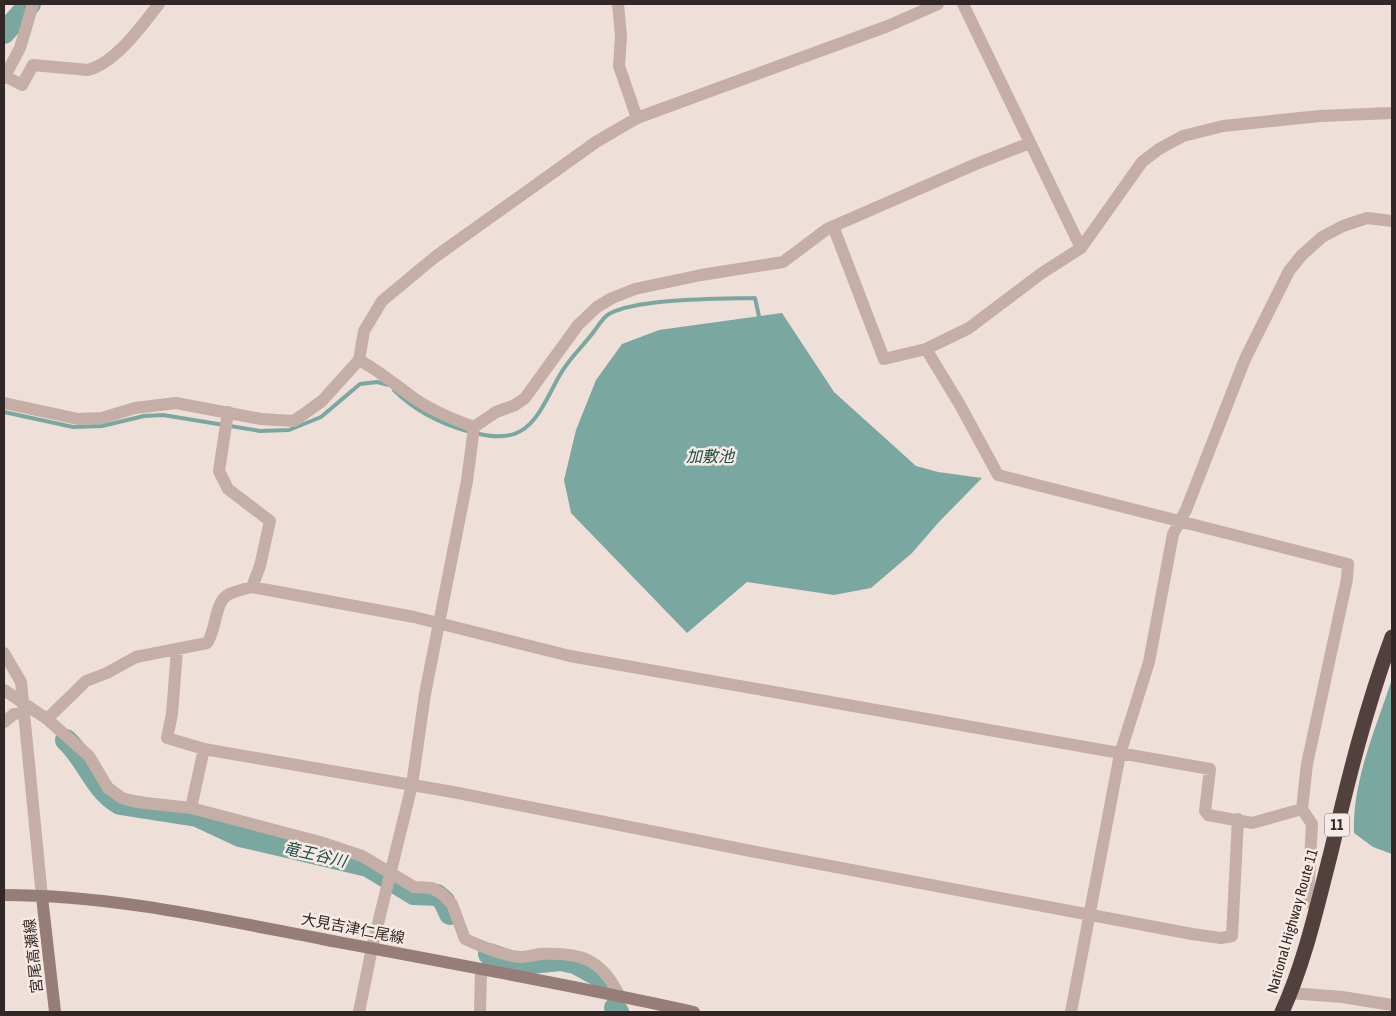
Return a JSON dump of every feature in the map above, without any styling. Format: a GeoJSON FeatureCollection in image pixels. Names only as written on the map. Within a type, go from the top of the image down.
{"type":"FeatureCollection","features":[{"type":"Feature","properties":{"kind":"highway","name":"National Highway Route 11"},"geometry":{"type":"LineString","coordinates":[[1282,1012],[1291,992],[1316,910],[1349,777],[1392,637]]}},
{"type":"Feature","properties":{"kind":"main road","name":"大見吉津仁尾線"},"geometry":{"type":"LineString","coordinates":[[4,895],[127,904],[178,911],[694,1012]]}},
{"type":"Feature","properties":{"kind":"main road","name":"宮尾高瀬線"},"geometry":{"type":"LineString","coordinates":[[42,897],[54,1012]]}},
{"type":"Feature","properties":{"kind":"street"},"geometry":{"type":"LineString","coordinates":[[33,4],[20,48],[4,77],[22,85],[32,65],[88,70],[105,63],[133,36],[159,4]]}},
{"type":"Feature","properties":{"kind":"street"},"geometry":{"type":"LineString","coordinates":[[618,4],[621,36],[619,66],[637,118]]}},
{"type":"Feature","properties":{"kind":"street"},"geometry":{"type":"LineString","coordinates":[[4,403],[78,419],[102,418],[135,408],[176,403],[226,420],[261,419],[294,421],[322,401],[359,360],[364,332],[382,301],[435,257],[472,233],[596,142],[637,118],[888,26],[938,4]]}},
{"type":"Feature","properties":{"kind":"street"},"geometry":{"type":"LineString","coordinates":[[963,4],[1081,248]]}},
{"type":"Feature","properties":{"kind":"street"},"geometry":{"type":"LineString","coordinates":[[832,226],[884,359],[926,349],[969,328],[1042,273],[1081,248],[1142,162],[1159,149],[1183,136],[1223,126],[1320,116],[1392,113]]}},
{"type":"Feature","properties":{"kind":"street"},"geometry":{"type":"LineString","coordinates":[[359,1012],[372,948],[412,785],[426,694],[467,481],[474,427],[496,412],[515,405],[525,398],[578,324],[597,307],[635,289],[701,275],[783,262],[832,226],[976,164],[1030,143]]}},
{"type":"Feature","properties":{"kind":"street"},"geometry":{"type":"LineString","coordinates":[[1071,1012],[1088,914],[1120,754],[1149,662],[1174,534],[1179,521],[1186,510],[1245,359],[1289,271],[1301,256],[1322,237],[1343,226],[1367,218],[1392,221]]}},
{"type":"Feature","properties":{"kind":"street"},"geometry":{"type":"LineString","coordinates":[[926,349],[960,405],[998,475],[1348,564],[1347,579],[1307,764],[1302,809],[1312,824],[1308,898],[1316,910]]}},
{"type":"Feature","properties":{"kind":"street"},"geometry":{"type":"LineString","coordinates":[[359,360],[376,369],[412,397],[447,417],[474,427]]}},
{"type":"Feature","properties":{"kind":"street"},"geometry":{"type":"LineString","coordinates":[[226,420],[219,471],[228,489],[270,521],[260,566],[252,587]]}},
{"type":"Feature","properties":{"kind":"street"},"geometry":{"type":"LineString","coordinates":[[47,719],[86,681],[107,673],[136,657],[207,643],[213,634],[219,603],[228,594],[252,587],[414,617],[570,656],[654,669],[1210,769],[1205,811],[1208,815],[1252,823],[1302,809]]}},
{"type":"Feature","properties":{"kind":"street"},"geometry":{"type":"LineString","coordinates":[[177,650],[172,714],[168,738],[204,749],[412,785],[1192,934],[1221,938],[1232,936],[1238,819]]}},
{"type":"Feature","properties":{"kind":"street"},"geometry":{"type":"LineString","coordinates":[[4,653],[21,682],[42,897]]}},
{"type":"Feature","properties":{"kind":"street"},"geometry":{"type":"LineString","coordinates":[[4,690],[24,707],[47,719],[89,756],[108,788],[122,798],[136,802],[191,808],[320,842],[362,856],[390,878],[414,888],[432,888],[442,894],[452,904],[465,939],[486,948],[520,957],[573,954],[584,957],[612,980],[618,996]]}},
{"type":"Feature","properties":{"kind":"street"},"geometry":{"type":"LineString","coordinates":[[4,722],[24,707]]}},
{"type":"Feature","properties":{"kind":"street"},"geometry":{"type":"LineString","coordinates":[[191,808],[204,749]]}},
{"type":"Feature","properties":{"kind":"street"},"geometry":{"type":"LineString","coordinates":[[480,1012],[482,970]]}},
{"type":"Feature","properties":{"kind":"street"},"geometry":{"type":"LineString","coordinates":[[1291,992],[1342,997],[1392,1005]]}},
{"type":"Feature","properties":{"kind":"water","name":"加敷池"},"geometry":{"type":"Polygon","coordinates":[[[782,313],[834,392],[916,466],[938,472],[982,478],[912,553],[871,588],[834,595],[747,582],[687,633],[571,513],[564,480],[576,430],[596,380],[622,344],[659,330],[782,313]]]}},
{"type":"Feature","properties":{"kind":"water"},"geometry":{"type":"Polygon","coordinates":[[[1392,679],[1392,854],[1373,847],[1354,833],[1354,813],[1366,755],[1392,679]]]}},
{"type":"Feature","properties":{"kind":"waterway"},"geometry":{"type":"LineString","coordinates":[[4,33],[30,4]]}},
{"type":"Feature","properties":{"kind":"waterway"},"geometry":{"type":"LineString","coordinates":[[476,433],[495,436],[509,435],[521,431],[531,423],[539,413],[561,373],[609,314],[622,309],[659,302],[755,298],[760,321]]}},
{"type":"Feature","properties":{"kind":"waterway"},"geometry":{"type":"LineString","coordinates":[[4,412],[73,427],[102,426],[144,416],[163,415],[260,431],[289,430],[321,417],[360,384],[377,382],[389,385]]}},
{"type":"Feature","properties":{"kind":"waterway"},"geometry":{"type":"LineString","coordinates":[[394,390],[410,404],[428,415],[467,431]]}},
{"type":"Feature","properties":{"kind":"waterway","name":"竜王谷川"},"geometry":{"type":"LineString","coordinates":[[66,740],[80,756],[97,782],[111,798],[120,804],[197,816],[240,836],[368,866],[414,894],[437,895],[444,901],[450,914]]}},
{"type":"Feature","properties":{"kind":"waterway","name":"竜王谷川"},"geometry":{"type":"LineString","coordinates":[[489,954],[519,964],[561,960],[575,963],[602,978]]}},
{"type":"Feature","properties":{"kind":"waterway","name":"竜王谷川"},"geometry":{"type":"LineString","coordinates":[[615,1008],[618,1012]]}}]}
